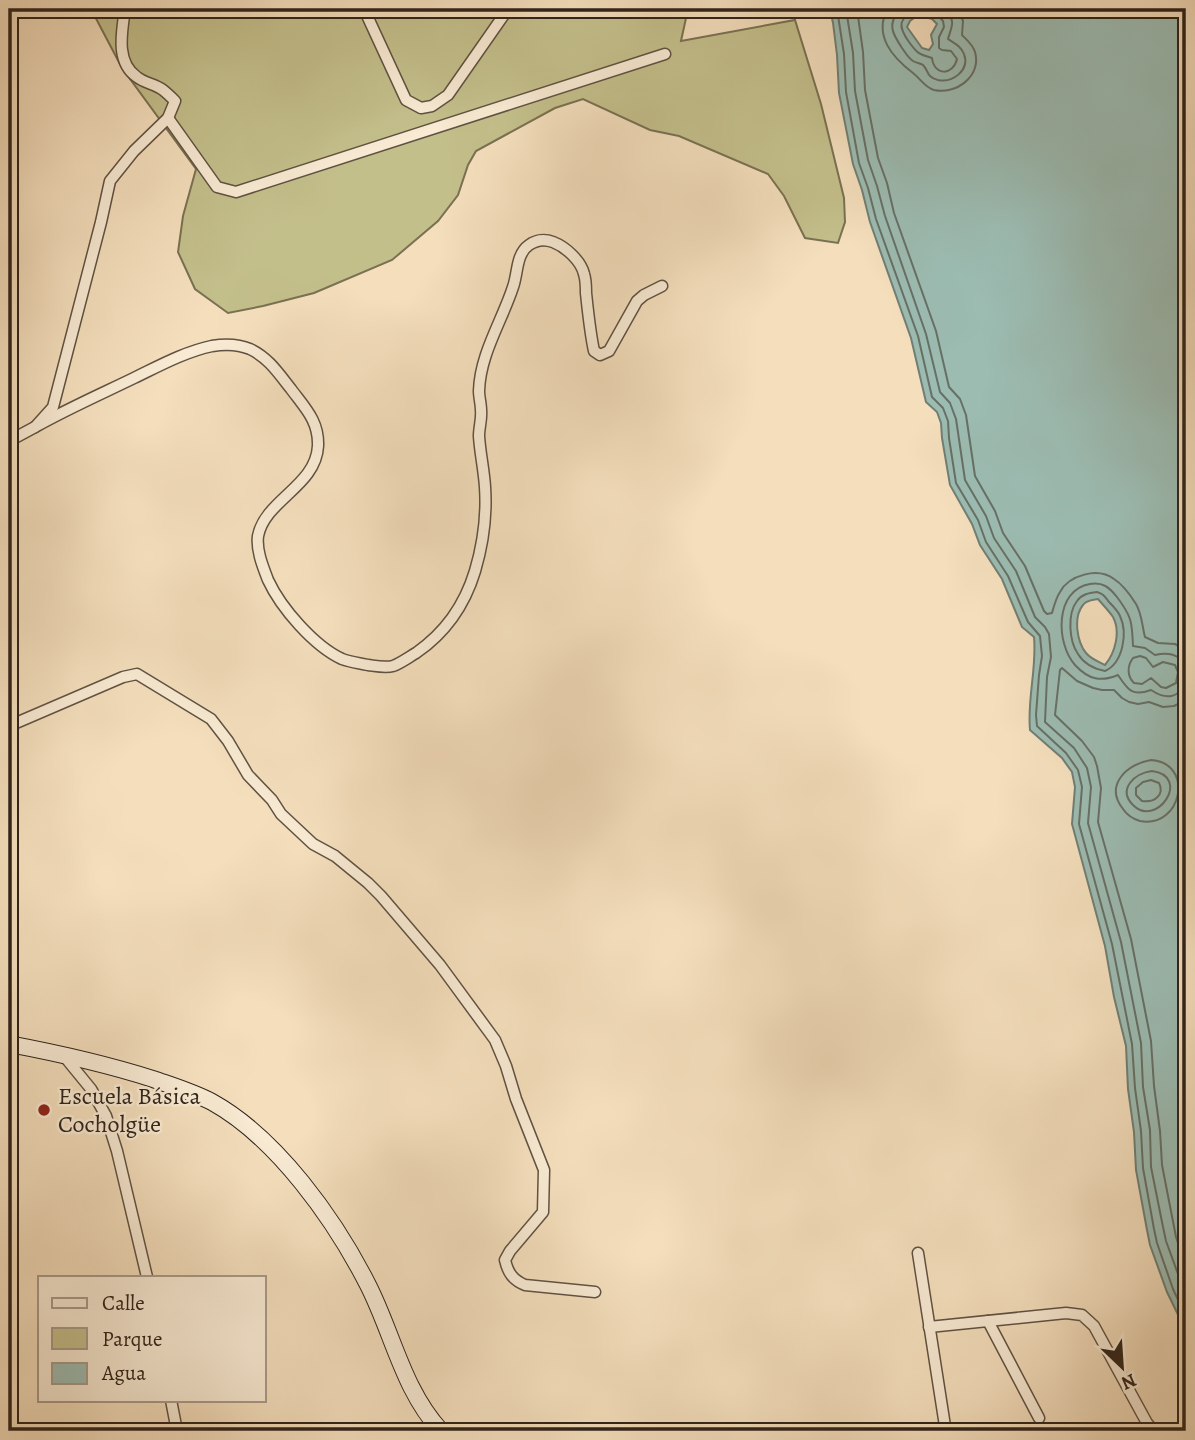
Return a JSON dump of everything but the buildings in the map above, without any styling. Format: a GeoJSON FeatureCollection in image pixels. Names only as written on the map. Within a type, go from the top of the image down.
{"type":"FeatureCollection","features":[{"type":"Feature","properties":{"kind":"street"},"geometry":{"type":"LineString","coordinates":[[35,427],[53,407],[110,181],[134,151],[167,118],[176,101],[162,89],[136,77],[127,66],[122,52],[121,33],[125,9]]}},
{"type":"Feature","properties":{"kind":"street"},"geometry":{"type":"LineString","coordinates":[[364,9],[406,100],[421,108],[432,106],[449,95],[508,9]]}},
{"type":"Feature","properties":{"kind":"street"},"geometry":{"type":"LineString","coordinates":[[167,118],[218,187],[236,192],[666,54]]}},
{"type":"Feature","properties":{"kind":"street"},"geometry":{"type":"LineString","coordinates":[[9,441],[68,409],[188,353],[226,344],[250,349],[271,363],[314,418],[318,446],[310,471],[268,515],[258,535],[258,546],[270,582],[290,617],[332,653],[355,663],[377,667],[394,666],[424,647],[446,625],[465,598],[474,574],[482,544],[486,510],[479,438],[481,376],[494,330],[513,286],[522,253],[537,241],[549,241],[564,248],[576,260],[584,271],[591,336],[594,351],[600,355],[609,351],[637,302],[644,295],[663,286]]}},
{"type":"Feature","properties":{"kind":"street"},"geometry":{"type":"LineString","coordinates":[[9,726],[123,677],[136,674],[211,719],[248,775],[272,800],[281,814],[313,844],[335,856],[381,896],[440,965],[495,1040],[544,1170],[543,1212],[505,1260],[510,1275],[525,1286],[595,1292]]}},
{"type":"Feature","properties":{"kind":"street"},"geometry":{"type":"LineString","coordinates":[[9,1044],[134,1073],[198,1096],[228,1112],[264,1141],[306,1188],[348,1249],[378,1306],[413,1391],[441,1431]]}},
{"type":"Feature","properties":{"kind":"street"},"geometry":{"type":"LineString","coordinates":[[64,1056],[91,1089],[106,1116],[120,1162],[147,1276]]}},
{"type":"Feature","properties":{"kind":"street"},"geometry":{"type":"LineString","coordinates":[[918,1253],[945,1426]]}},
{"type":"Feature","properties":{"kind":"street"},"geometry":{"type":"LineString","coordinates":[[929,1327],[1066,1313],[1082,1315],[1094,1326],[1147,1423],[1154,1431]]}},
{"type":"Feature","properties":{"kind":"street"},"geometry":{"type":"LineString","coordinates":[[988,1321],[1040,1418]]}},
{"type":"Feature","properties":{"kind":"street"},"geometry":{"type":"LineString","coordinates":[[170,1402],[177,1431]]}},
{"type":"Feature","properties":{"kind":"green space"},"geometry":{"type":"Polygon","coordinates":[[[91,9],[688,9],[681,41],[795,20],[821,104],[844,198],[845,222],[838,243],[805,238],[784,196],[768,174],[679,136],[650,130],[583,99],[555,108],[476,151],[468,165],[458,195],[438,221],[392,260],[314,293],[228,313],[195,289],[178,252],[183,216],[196,169],[122,68],[91,9]]]}},
{"type":"Feature","properties":{"kind":"water"},"geometry":{"type":"Polygon","coordinates":[[[830,9],[1186,9],[1186,1331],[1167,1292],[1150,1245],[1136,1170],[1126,1046],[1105,946],[1072,824],[1075,787],[1072,772],[1062,758],[1030,730],[1034,637],[1022,627],[1002,579],[980,545],[972,524],[950,485],[941,423],[937,412],[926,402],[911,338],[870,222],[853,164],[839,93],[830,9]],[[918,15],[907,27],[922,48],[929,50],[933,44],[931,35],[937,24],[932,19],[918,15]],[[1098,599],[1083,605],[1078,616],[1077,629],[1080,643],[1086,653],[1105,665],[1112,655],[1117,629],[1113,617],[1098,599]]]}},
{"type":"Feature","properties":{"kind":"place","name":"Escuela Básica Cocholgüe"},"geometry":{"type":"Point","coordinates":[44,1110]}}]}
